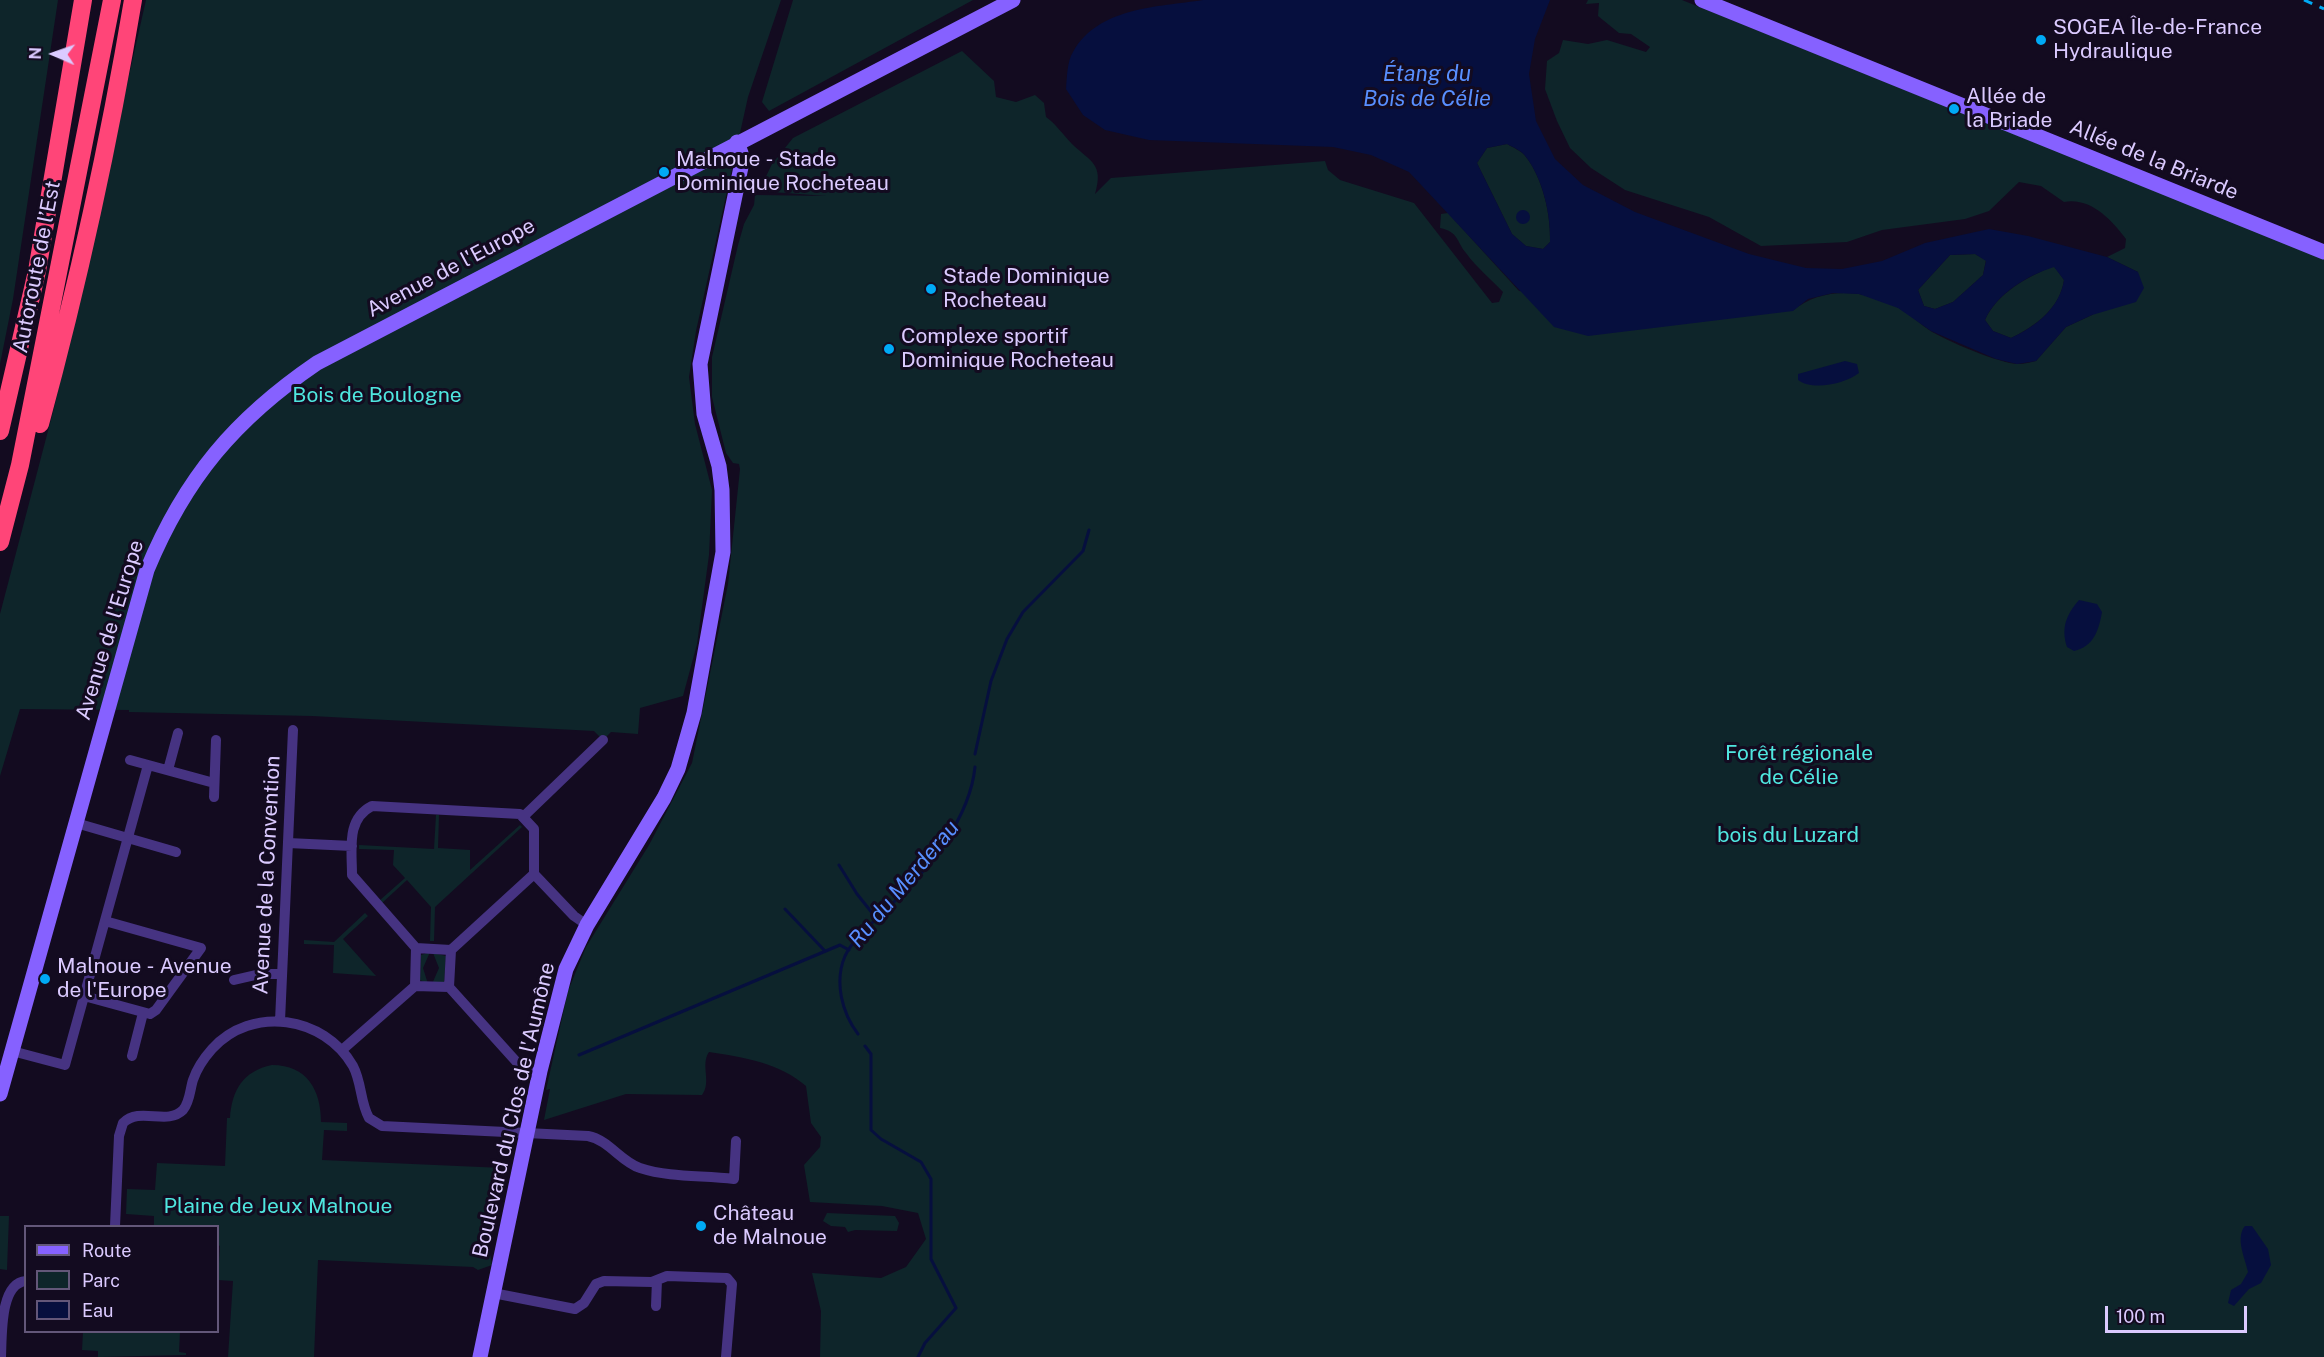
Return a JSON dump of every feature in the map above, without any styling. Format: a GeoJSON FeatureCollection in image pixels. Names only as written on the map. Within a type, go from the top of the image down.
{"type":"FeatureCollection","features":[{"type":"Feature","properties":{"kind":"highway","name":"Autoroute de l’Est"},"geometry":{"type":"LineString","coordinates":[[0,431],[36,271],[83,0]]}},
{"type":"Feature","properties":{"kind":"highway","name":"Autoroute de l’Est"},"geometry":{"type":"LineString","coordinates":[[0,542],[20,465],[101,66],[112,0]]}},
{"type":"Feature","properties":{"kind":"highway"},"geometry":{"type":"LineString","coordinates":[[20,465],[31,456],[73,302],[105,156],[134,0]]}},
{"type":"Feature","properties":{"kind":"street"},"geometry":{"type":"LineString","coordinates":[[737,142],[1013,0]]}},
{"type":"Feature","properties":{"kind":"street","name":"Allée de la Briarde"},"geometry":{"type":"LineString","coordinates":[[1702,0],[2324,252]]}},
{"type":"Feature","properties":{"kind":"street","name":"Avenue de l'Europe"},"geometry":{"type":"LineString","coordinates":[[0,1095],[147,570],[181,500],[201,469],[226,438],[256,409],[317,363],[737,142]]}},
{"type":"Feature","properties":{"kind":"street","name":"Boulevard du Clos de l'Aumône"},"geometry":{"type":"LineString","coordinates":[[480,1357],[540,1071],[560,989],[587,925],[653,818],[678,769],[692,723],[714,614],[723,552],[724,523],[718,466],[704,414],[700,364],[741,167],[741,153],[737,142]]}},
{"type":"Feature","properties":{"kind":"street","name":"Avenue de la Convention"},"geometry":{"type":"LineString","coordinates":[[280,1021],[293,730]]}},
{"type":"Feature","properties":{"kind":"street"},"geometry":{"type":"LineString","coordinates":[[168,770],[178,733]]}},
{"type":"Feature","properties":{"kind":"street"},"geometry":{"type":"LineString","coordinates":[[214,797],[216,740]]}},
{"type":"Feature","properties":{"kind":"street"},"geometry":{"type":"LineString","coordinates":[[523,817],[603,740]]}},
{"type":"Feature","properties":{"kind":"street"},"geometry":{"type":"LineString","coordinates":[[130,760],[214,783]]}},
{"type":"Feature","properties":{"kind":"street"},"geometry":{"type":"LineString","coordinates":[[12,1051],[65,1065],[148,765]]}},
{"type":"Feature","properties":{"kind":"street"},"geometry":{"type":"LineString","coordinates":[[451,950],[416,948],[354,881],[352,846],[356,819],[372,806],[520,814],[534,829],[534,874],[574,916],[587,925]]}},
{"type":"Feature","properties":{"kind":"street"},"geometry":{"type":"LineString","coordinates":[[76,823],[176,852]]}},
{"type":"Feature","properties":{"kind":"street"},"geometry":{"type":"LineString","coordinates":[[288,843],[352,846]]}},
{"type":"Feature","properties":{"kind":"street"},"geometry":{"type":"LineString","coordinates":[[534,874],[451,950],[449,987],[522,1068],[540,1071]]}},
{"type":"Feature","properties":{"kind":"street"},"geometry":{"type":"LineString","coordinates":[[84,996],[143,1013],[156,1010],[201,948],[105,921]]}},
{"type":"Feature","properties":{"kind":"street"},"geometry":{"type":"LineString","coordinates":[[415,986],[416,948]]}},
{"type":"Feature","properties":{"kind":"street"},"geometry":{"type":"LineString","coordinates":[[234,980],[260,974],[282,974]]}},
{"type":"Feature","properties":{"kind":"street"},"geometry":{"type":"LineString","coordinates":[[342,1050],[415,986],[449,987]]}},
{"type":"Feature","properties":{"kind":"street"},"geometry":{"type":"LineString","coordinates":[[132,1056],[143,1013]]}},
{"type":"Feature","properties":{"kind":"street"},"geometry":{"type":"LineString","coordinates":[[115,1225],[119,1136],[123,1123],[138,1115],[168,1116],[180,1112],[188,1101],[195,1074],[213,1047],[241,1028],[258,1023],[280,1021],[315,1029],[342,1050],[360,1081],[366,1113],[378,1125],[594,1137],[638,1167],[671,1175],[734,1179],[736,1141]]}},
{"type":"Feature","properties":{"kind":"street"},"geometry":{"type":"LineString","coordinates":[[493,1293],[575,1309],[584,1303],[599,1282],[657,1280],[667,1276],[727,1278],[732,1284],[726,1357]]}},
{"type":"Feature","properties":{"kind":"street"},"geometry":{"type":"LineString","coordinates":[[656,1306],[657,1280]]}},
{"type":"Feature","properties":{"kind":"street"},"geometry":{"type":"LineString","coordinates":[[1,1357],[4,1296],[13,1284],[24,1281]]}},
{"type":"Feature","properties":{"kind":"green space"},"geometry":{"type":"Polygon","coordinates":[[[0,0],[58,0],[13,299],[0,364],[0,0]]]}},
{"type":"Feature","properties":{"kind":"green space","name":"Bois de Boulogne"},"geometry":{"type":"Polygon","coordinates":[[[146,0],[781,0],[748,97],[696,331],[689,377],[695,424],[712,490],[709,555],[697,644],[683,696],[640,708],[638,734],[611,732],[603,740],[594,731],[312,716],[20,709],[0,776],[0,614],[54,408],[146,0]]]}},
{"type":"Feature","properties":{"kind":"green space"},"geometry":{"type":"Polygon","coordinates":[[[793,0],[973,0],[769,111],[762,102],[793,0]]]}},
{"type":"Feature","properties":{"kind":"green space","name":"Forêt régionale de Célie"},"geometry":{"type":"Polygon","coordinates":[[[1588,0],[1682,0],[2324,259],[2324,1357],[820,1357],[821,1311],[812,1273],[881,1278],[906,1267],[926,1239],[918,1213],[882,1206],[810,1202],[804,1165],[820,1147],[821,1137],[811,1123],[806,1086],[773,1066],[709,1052],[706,1062],[706,1085],[702,1095],[626,1094],[544,1120],[550,1089],[546,1090],[568,991],[586,947],[649,845],[692,763],[728,584],[740,469],[739,464],[733,463],[726,453],[712,397],[712,357],[738,245],[744,224],[754,205],[755,195],[826,196],[759,191],[772,164],[793,138],[962,51],[994,81],[996,97],[1016,102],[1035,95],[1044,103],[1046,117],[1094,164],[1098,176],[1095,194],[1111,178],[1325,161],[1328,170],[1340,180],[1414,203],[1492,303],[1499,302],[1503,292],[1470,258],[1456,237],[1451,232],[1440,228],[1441,214],[1448,213],[1519,291],[1792,311],[1817,297],[1844,293],[1858,294],[1899,308],[1929,330],[1959,345],[1986,356],[2018,364],[2036,361],[2066,327],[2092,315],[2138,272],[2107,257],[2125,248],[2126,239],[2107,217],[2083,203],[2064,202],[2041,186],[2019,182],[1989,211],[1965,219],[1882,230],[1847,242],[1761,246],[1709,217],[1625,190],[1591,168],[1570,148],[1545,89],[1547,61],[1559,53],[1563,40],[1588,44],[1607,40],[1646,52],[1650,47],[1631,34],[1619,33],[1598,16],[1599,3],[1586,4],[1588,0]]]}},
{"type":"Feature","properties":{"kind":"green space"},"geometry":{"type":"Polygon","coordinates":[[[1507,144],[1526,157],[1541,186],[1550,231],[1550,242],[1543,249],[1526,246],[1512,234],[1477,163],[1487,148],[1507,144]]]}},
{"type":"Feature","properties":{"kind":"green space"},"geometry":{"type":"Polygon","coordinates":[[[1975,254],[1986,260],[1983,275],[1953,302],[1935,309],[1924,306],[1918,290],[1950,255],[1975,254]]]}},
{"type":"Feature","properties":{"kind":"green space"},"geometry":{"type":"Polygon","coordinates":[[[2054,266],[2064,280],[2058,299],[2045,315],[2038,322],[2011,338],[1993,331],[1985,320],[1997,302],[2023,281],[2054,266]]]}},
{"type":"Feature","properties":{"kind":"green space"},"geometry":{"type":"Polygon","coordinates":[[[436,815],[439,815],[438,848],[470,850],[470,870],[520,825],[522,827],[435,907],[434,941],[430,941],[431,907],[407,880],[382,903],[379,901],[405,878],[393,865],[394,850],[359,849],[359,845],[434,849],[436,815]]]}},
{"type":"Feature","properties":{"kind":"green space"},"geometry":{"type":"Polygon","coordinates":[[[365,913],[368,916],[343,939],[376,976],[333,973],[334,945],[304,944],[304,940],[334,942],[365,913]]]}},
{"type":"Feature","properties":{"kind":"green space"},"geometry":{"type":"Polygon","coordinates":[[[430,952],[423,968],[428,984],[420,980],[421,955],[430,952]]]}},
{"type":"Feature","properties":{"kind":"green space"},"geometry":{"type":"Polygon","coordinates":[[[433,953],[446,956],[444,983],[432,984],[439,968],[433,953]]]}},
{"type":"Feature","properties":{"kind":"green space","name":"Plaine de Jeux Malnoue"},"geometry":{"type":"Polygon","coordinates":[[[272,1065],[294,1069],[310,1082],[315,1090],[321,1122],[347,1123],[347,1131],[324,1130],[322,1160],[503,1168],[486,1250],[490,1254],[492,1265],[478,1270],[473,1267],[318,1260],[314,1357],[228,1357],[233,1281],[219,1280],[219,1225],[154,1225],[154,1216],[126,1214],[127,1189],[155,1190],[157,1163],[225,1166],[227,1118],[230,1118],[233,1099],[246,1077],[272,1065]]]}},
{"type":"Feature","properties":{"kind":"green space"},"geometry":{"type":"Polygon","coordinates":[[[827,1213],[895,1216],[899,1223],[897,1231],[855,1230],[848,1232],[845,1227],[831,1226],[823,1221],[827,1213]]]}},
{"type":"Feature","properties":{"kind":"green space"},"geometry":{"type":"Polygon","coordinates":[[[0,1216],[9,1216],[7,1270],[0,1269],[0,1216]]]}},
{"type":"Feature","properties":{"kind":"green space"},"geometry":{"type":"Polygon","coordinates":[[[83,1333],[180,1333],[179,1352],[186,1353],[186,1355],[98,1357],[98,1351],[82,1350],[83,1333]]]}},
{"type":"Feature","properties":{"kind":"water","name":"Étang du Bois de Célie"},"geometry":{"type":"Polygon","coordinates":[[[1203,0],[1550,0],[1535,39],[1529,74],[1536,121],[1555,159],[1583,185],[1635,212],[1749,254],[1806,268],[1842,269],[1882,261],[1925,243],[1989,229],[2028,236],[2107,257],[2138,272],[2144,288],[2136,302],[2092,315],[2066,327],[2036,361],[2017,364],[1996,359],[1931,331],[1898,308],[1859,294],[1833,293],[1808,299],[1793,311],[1588,336],[1554,327],[1409,172],[1371,155],[1333,147],[1149,140],[1105,130],[1083,115],[1066,89],[1070,60],[1084,37],[1098,26],[1130,12],[1203,0]],[[1507,144],[1487,148],[1477,163],[1512,234],[1526,246],[1543,249],[1550,242],[1550,231],[1541,186],[1524,155],[1507,144]],[[1975,254],[1950,255],[1918,290],[1924,306],[1935,309],[1953,302],[1983,275],[1986,261],[1975,254]],[[2054,267],[2024,280],[1997,302],[1985,320],[1993,331],[2011,338],[2029,328],[2052,308],[2062,290],[2064,280],[2054,267]]]}},
{"type":"Feature","properties":{"kind":"water"},"geometry":{"type":"Polygon","coordinates":[[[1520,210],[1526,210],[1530,217],[1526,224],[1520,224],[1516,220],[1516,214],[1520,210]]]}},
{"type":"Feature","properties":{"kind":"water"},"geometry":{"type":"Polygon","coordinates":[[[1845,361],[1857,364],[1859,373],[1837,383],[1820,386],[1798,380],[1798,374],[1845,361]]]}},
{"type":"Feature","properties":{"kind":"water"},"geometry":{"type":"Polygon","coordinates":[[[2079,600],[2097,604],[2102,612],[2097,631],[2091,641],[2081,649],[2074,651],[2067,647],[2065,628],[2068,616],[2079,600]]]}},
{"type":"Feature","properties":{"kind":"water"},"geometry":{"type":"Polygon","coordinates":[[[2245,1226],[2252,1226],[2268,1249],[2271,1265],[2261,1283],[2249,1289],[2234,1306],[2228,1303],[2231,1290],[2241,1284],[2248,1272],[2241,1242],[2245,1226]]]}},
{"type":"Feature","properties":{"kind":"waterway","name":"Ru du Merderau"},"geometry":{"type":"LineString","coordinates":[[975,754],[991,681],[1007,639],[1023,612],[1083,551],[1089,530]]}},
{"type":"Feature","properties":{"kind":"waterway","name":"Ru du Merderau"},"geometry":{"type":"LineString","coordinates":[[858,1034],[852,1026],[841,997],[840,976],[845,956],[860,935],[919,876],[945,842],[965,805],[975,767]]}},
{"type":"Feature","properties":{"kind":"waterway"},"geometry":{"type":"LineString","coordinates":[[839,865],[857,894],[877,919]]}},
{"type":"Feature","properties":{"kind":"waterway"},"geometry":{"type":"LineString","coordinates":[[785,909],[825,951]]}},
{"type":"Feature","properties":{"kind":"waterway"},"geometry":{"type":"LineString","coordinates":[[579,1055],[840,945],[849,950]]}},
{"type":"Feature","properties":{"kind":"waterway","name":"Ru du Merderau"},"geometry":{"type":"LineString","coordinates":[[865,1046],[871,1054],[871,1130],[881,1139],[921,1162],[931,1179],[931,1259],[956,1308],[925,1343],[918,1357]]}},
{"type":"Feature","properties":{"kind":"railway"},"geometry":{"type":"LineString","coordinates":[[2304,0],[2324,9]]}},
{"type":"Feature","properties":{"kind":"place","name":"SOGEA Île-de-France Hydraulique"},"geometry":{"type":"Point","coordinates":[2041,40]}},
{"type":"Feature","properties":{"kind":"place","name":"Allée de la Briade"},"geometry":{"type":"Point","coordinates":[1954,109]}},
{"type":"Feature","properties":{"kind":"place","name":"Malnoue - Stade Dominique Rocheteau"},"geometry":{"type":"Point","coordinates":[664,172]}},
{"type":"Feature","properties":{"kind":"place","name":"Stade Dominique Rocheteau"},"geometry":{"type":"Point","coordinates":[931,289]}},
{"type":"Feature","properties":{"kind":"place","name":"Complexe sportif Dominique Rocheteau"},"geometry":{"type":"Point","coordinates":[889,349]}},
{"type":"Feature","properties":{"kind":"place","name":"Malnoue - Avenue de l'Europe"},"geometry":{"type":"Point","coordinates":[45,979]}},
{"type":"Feature","properties":{"kind":"place","name":"Château de Malnoue"},"geometry":{"type":"Point","coordinates":[701,1226]}},
{"type":"Feature","properties":{"kind":"park label","name":"bois du Luzard"},"geometry":{"type":"Point","coordinates":[1788,836]}}]}
